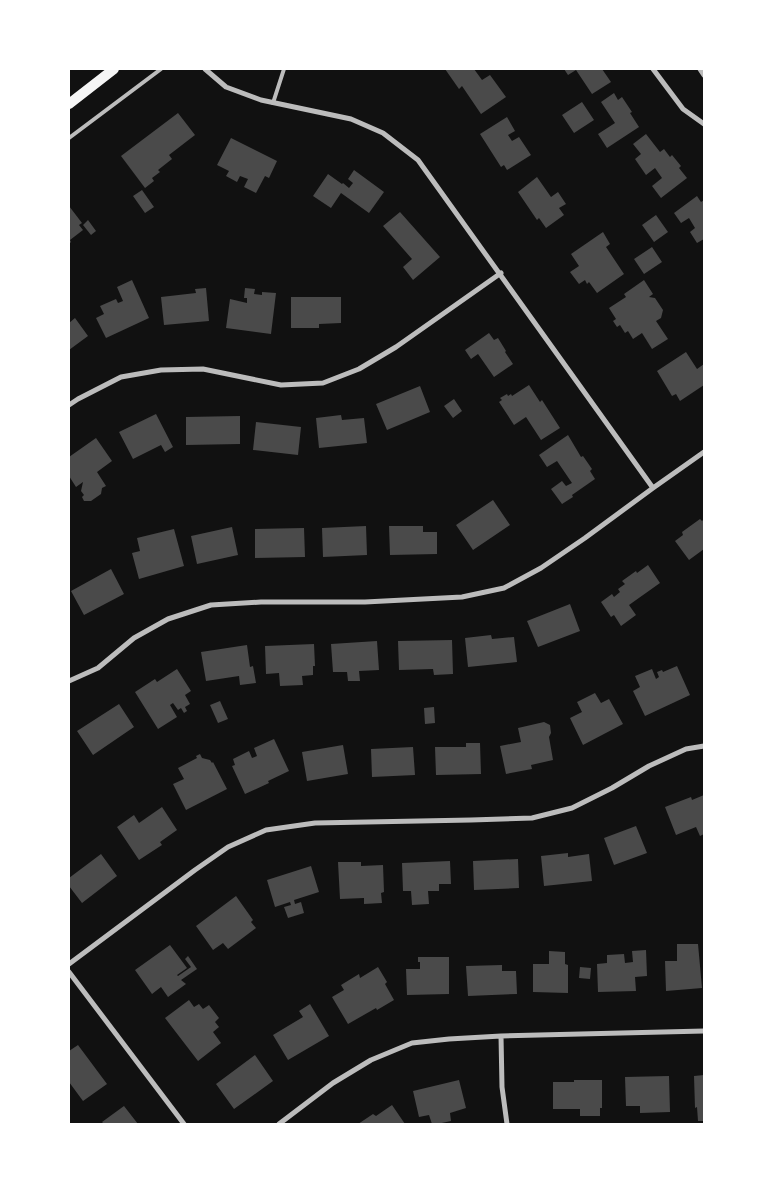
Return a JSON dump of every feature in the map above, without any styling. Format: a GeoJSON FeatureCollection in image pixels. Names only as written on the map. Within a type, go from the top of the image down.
{"type":"FeatureCollection","features":[{"type":"Feature","properties":{"kind":"main road"},"geometry":{"type":"LineString","coordinates":[[69,104],[112,70]]}},
{"type":"Feature","properties":{"kind":"street"},"geometry":{"type":"LineString","coordinates":[[205,69],[226,87],[260,100],[351,119],[383,133],[418,160],[653,488]]}},
{"type":"Feature","properties":{"kind":"street"},"geometry":{"type":"LineString","coordinates":[[653,69],[683,108],[704,124]]}},
{"type":"Feature","properties":{"kind":"street"},"geometry":{"type":"LineString","coordinates":[[700,69],[704,75]]}},
{"type":"Feature","properties":{"kind":"street"},"geometry":{"type":"LineString","coordinates":[[69,405],[121,377],[162,370],[203,369],[281,385],[324,382],[359,369],[396,347],[500,273]]}},
{"type":"Feature","properties":{"kind":"street"},"geometry":{"type":"LineString","coordinates":[[69,681],[98,668],[134,638],[168,618],[211,605],[261,602],[365,602],[462,597],[504,588],[541,568],[704,452]]}},
{"type":"Feature","properties":{"kind":"street"},"geometry":{"type":"LineString","coordinates":[[69,964],[228,847],[266,830],[315,823],[532,818],[572,808],[612,788],[649,766],[686,749],[704,746]]}},
{"type":"Feature","properties":{"kind":"street"},"geometry":{"type":"LineString","coordinates":[[69,972],[184,1124]]}},
{"type":"Feature","properties":{"kind":"street"},"geometry":{"type":"LineString","coordinates":[[279,1124],[333,1082],[371,1060],[412,1043],[501,1036],[704,1031]]}},
{"type":"Feature","properties":{"kind":"street"},"geometry":{"type":"LineString","coordinates":[[501,1036],[502,1087],[507,1124]]}},
{"type":"Feature","properties":{"kind":"lane"},"geometry":{"type":"LineString","coordinates":[[69,138],[161,69]]}},
{"type":"Feature","properties":{"kind":"lane"},"geometry":{"type":"LineString","coordinates":[[272,103],[284,69]]}},
{"type":"Feature","properties":{"kind":"building"},"geometry":{"type":"Polygon","coordinates":[[[445,69],[474,69],[482,80],[490,75],[506,97],[481,114],[462,86],[459,89],[445,69]]]}},
{"type":"Feature","properties":{"kind":"building"},"geometry":{"type":"Polygon","coordinates":[[[564,69],[602,69],[611,82],[592,94],[576,70],[568,75],[564,69]]]}},
{"type":"Feature","properties":{"kind":"building"},"geometry":{"type":"Polygon","coordinates":[[[614,93],[618,100],[622,97],[639,127],[607,148],[598,134],[615,123],[601,102],[614,93]]]}},
{"type":"Feature","properties":{"kind":"building"},"geometry":{"type":"Polygon","coordinates":[[[582,102],[594,120],[574,133],[562,115],[582,102]]]}},
{"type":"Feature","properties":{"kind":"building"},"geometry":{"type":"Polygon","coordinates":[[[178,113],[195,135],[169,155],[172,159],[158,170],[160,172],[152,178],[154,181],[145,188],[121,156],[178,113]]]}},
{"type":"Feature","properties":{"kind":"building"},"geometry":{"type":"Polygon","coordinates":[[[507,117],[515,131],[508,135],[512,141],[519,137],[531,155],[507,170],[504,165],[501,167],[480,134],[507,117]]]}},
{"type":"Feature","properties":{"kind":"building"},"geometry":{"type":"Polygon","coordinates":[[[646,134],[660,152],[664,149],[670,157],[672,155],[681,166],[679,168],[687,178],[661,198],[652,186],[662,178],[655,168],[646,175],[635,159],[641,154],[633,144],[646,134]]]}},
{"type":"Feature","properties":{"kind":"building"},"geometry":{"type":"Polygon","coordinates":[[[231,138],[277,161],[269,178],[265,176],[256,193],[244,187],[248,179],[240,176],[237,182],[226,176],[229,171],[217,165],[231,138]]]}},
{"type":"Feature","properties":{"kind":"building"},"geometry":{"type":"Polygon","coordinates":[[[354,170],[384,192],[369,213],[341,193],[331,208],[313,196],[328,174],[349,188],[353,183],[348,179],[354,170]]]}},
{"type":"Feature","properties":{"kind":"building"},"geometry":{"type":"Polygon","coordinates":[[[537,177],[551,197],[558,192],[566,204],[559,208],[564,215],[546,228],[539,218],[537,220],[518,192],[537,177]]]}},
{"type":"Feature","properties":{"kind":"building"},"geometry":{"type":"Polygon","coordinates":[[[142,190],[154,207],[145,213],[133,196],[142,190]]]}},
{"type":"Feature","properties":{"kind":"building"},"geometry":{"type":"Polygon","coordinates":[[[697,196],[701,202],[704,200],[704,239],[697,243],[690,232],[695,228],[689,218],[681,223],[674,213],[697,196]]]}},
{"type":"Feature","properties":{"kind":"building"},"geometry":{"type":"Polygon","coordinates":[[[69,206],[82,223],[79,225],[83,230],[70,240],[69,244],[69,206]]]}},
{"type":"Feature","properties":{"kind":"building"},"geometry":{"type":"Polygon","coordinates":[[[400,212],[440,257],[413,280],[403,267],[412,259],[383,226],[400,212]]]}},
{"type":"Feature","properties":{"kind":"building"},"geometry":{"type":"Polygon","coordinates":[[[656,215],[668,232],[654,242],[642,225],[656,215]]]}},
{"type":"Feature","properties":{"kind":"building"},"geometry":{"type":"Polygon","coordinates":[[[88,220],[96,231],[91,235],[83,225],[88,220]]]}},
{"type":"Feature","properties":{"kind":"building"},"geometry":{"type":"Polygon","coordinates":[[[603,232],[610,244],[606,247],[624,274],[597,293],[589,282],[587,284],[585,280],[579,284],[570,272],[579,266],[571,254],[603,232]]]}},
{"type":"Feature","properties":{"kind":"building"},"geometry":{"type":"Polygon","coordinates":[[[652,247],[662,262],[644,274],[634,259],[652,247]]]}},
{"type":"Feature","properties":{"kind":"building"},"geometry":{"type":"Polygon","coordinates":[[[132,280],[149,318],[106,338],[96,318],[104,314],[100,306],[116,299],[118,303],[123,301],[117,287],[132,280]]]}},
{"type":"Feature","properties":{"kind":"building"},"geometry":{"type":"Polygon","coordinates":[[[644,280],[653,294],[649,297],[655,298],[663,310],[661,318],[656,321],[668,339],[652,349],[642,333],[633,339],[628,331],[625,333],[620,325],[617,327],[613,321],[616,319],[609,308],[626,297],[624,294],[644,280]]]}},
{"type":"Feature","properties":{"kind":"building"},"geometry":{"type":"Polygon","coordinates":[[[206,288],[209,321],[164,325],[161,297],[196,293],[195,289],[206,288]]]}},
{"type":"Feature","properties":{"kind":"building"},"geometry":{"type":"Polygon","coordinates":[[[245,288],[255,289],[254,294],[262,295],[262,292],[276,293],[271,334],[226,328],[230,299],[247,303],[247,298],[244,298],[245,288]]]}},
{"type":"Feature","properties":{"kind":"building"},"geometry":{"type":"Polygon","coordinates":[[[291,297],[341,297],[341,323],[319,324],[319,328],[291,328],[291,297]]]}},
{"type":"Feature","properties":{"kind":"building"},"geometry":{"type":"Polygon","coordinates":[[[75,318],[88,336],[69,350],[69,323],[75,318]]]}},
{"type":"Feature","properties":{"kind":"building"},"geometry":{"type":"Polygon","coordinates":[[[489,333],[494,340],[498,338],[513,364],[494,377],[478,354],[471,359],[465,350],[489,333]]]}},
{"type":"Feature","properties":{"kind":"building"},"geometry":{"type":"Polygon","coordinates":[[[686,352],[697,369],[704,364],[704,385],[680,401],[676,394],[672,396],[657,371],[686,352]]]}},
{"type":"Feature","properties":{"kind":"building"},"geometry":{"type":"Polygon","coordinates":[[[529,385],[540,402],[542,400],[560,428],[541,440],[526,417],[514,425],[499,402],[502,400],[500,398],[507,394],[512,396],[529,385]]]}},
{"type":"Feature","properties":{"kind":"building"},"geometry":{"type":"Polygon","coordinates":[[[420,386],[430,412],[387,430],[376,404],[420,386]]]}},
{"type":"Feature","properties":{"kind":"building"},"geometry":{"type":"Polygon","coordinates":[[[454,399],[462,411],[453,418],[444,406],[454,399]]]}},
{"type":"Feature","properties":{"kind":"building"},"geometry":{"type":"Polygon","coordinates":[[[156,414],[173,447],[165,452],[161,445],[133,459],[119,432],[156,414]]]}},
{"type":"Feature","properties":{"kind":"building"},"geometry":{"type":"Polygon","coordinates":[[[341,415],[342,420],[364,418],[367,443],[319,448],[316,418],[341,415]]]}},
{"type":"Feature","properties":{"kind":"building"},"geometry":{"type":"Polygon","coordinates":[[[240,416],[240,444],[186,445],[186,417],[240,416]]]}},
{"type":"Feature","properties":{"kind":"building"},"geometry":{"type":"Polygon","coordinates":[[[256,422],[301,427],[298,455],[253,450],[256,422]]]}},
{"type":"Feature","properties":{"kind":"building"},"geometry":{"type":"Polygon","coordinates":[[[568,435],[581,457],[583,456],[592,469],[590,471],[595,479],[562,504],[551,489],[562,481],[566,486],[572,483],[557,461],[547,467],[539,455],[568,435]]]}},
{"type":"Feature","properties":{"kind":"building"},"geometry":{"type":"Polygon","coordinates":[[[96,438],[112,461],[97,472],[106,486],[102,488],[101,494],[91,501],[84,501],[82,497],[84,495],[81,491],[83,482],[76,487],[69,476],[69,457],[96,438]]]}},
{"type":"Feature","properties":{"kind":"building"},"geometry":{"type":"Polygon","coordinates":[[[493,500],[510,525],[473,550],[456,525],[493,500]]]}},
{"type":"Feature","properties":{"kind":"building"},"geometry":{"type":"Polygon","coordinates":[[[700,519],[702,521],[704,519],[704,549],[689,560],[675,541],[683,535],[682,532],[700,519]]]}},
{"type":"Feature","properties":{"kind":"building"},"geometry":{"type":"Polygon","coordinates":[[[366,526],[367,555],[323,557],[322,528],[366,526]]]}},
{"type":"Feature","properties":{"kind":"building"},"geometry":{"type":"Polygon","coordinates":[[[389,526],[423,526],[423,532],[437,532],[437,554],[390,555],[389,526]]]}},
{"type":"Feature","properties":{"kind":"building"},"geometry":{"type":"Polygon","coordinates":[[[232,527],[238,555],[197,564],[191,536],[232,527]]]}},
{"type":"Feature","properties":{"kind":"building"},"geometry":{"type":"Polygon","coordinates":[[[304,528],[305,557],[255,558],[255,529],[304,528]]]}},
{"type":"Feature","properties":{"kind":"building"},"geometry":{"type":"Polygon","coordinates":[[[174,529],[184,566],[139,579],[132,553],[140,551],[137,538],[174,529]]]}},
{"type":"Feature","properties":{"kind":"building"},"geometry":{"type":"Polygon","coordinates":[[[648,565],[660,583],[629,605],[636,615],[621,626],[614,615],[611,617],[601,602],[612,594],[614,597],[620,592],[618,589],[625,584],[622,581],[648,565]]]}},
{"type":"Feature","properties":{"kind":"building"},"geometry":{"type":"Polygon","coordinates":[[[111,569],[124,594],[84,615],[71,591],[111,569]]]}},
{"type":"Feature","properties":{"kind":"building"},"geometry":{"type":"Polygon","coordinates":[[[570,604],[580,631],[538,647],[527,621],[570,604]]]}},
{"type":"Feature","properties":{"kind":"building"},"geometry":{"type":"Polygon","coordinates":[[[491,635],[492,639],[514,637],[517,662],[468,667],[465,638],[491,635]]]}},
{"type":"Feature","properties":{"kind":"building"},"geometry":{"type":"Polygon","coordinates":[[[452,640],[453,674],[434,675],[433,669],[399,670],[398,641],[452,640]]]}},
{"type":"Feature","properties":{"kind":"building"},"geometry":{"type":"Polygon","coordinates":[[[377,641],[379,670],[359,671],[360,681],[348,681],[347,672],[333,672],[331,644],[377,641]]]}},
{"type":"Feature","properties":{"kind":"building"},"geometry":{"type":"Polygon","coordinates":[[[314,644],[315,666],[313,666],[313,675],[302,676],[303,685],[280,686],[279,673],[266,674],[265,646],[314,644]]]}},
{"type":"Feature","properties":{"kind":"building"},"geometry":{"type":"Polygon","coordinates":[[[247,645],[250,667],[253,666],[256,683],[240,685],[239,676],[206,681],[201,652],[247,645]]]}},
{"type":"Feature","properties":{"kind":"building"},"geometry":{"type":"Polygon","coordinates":[[[677,666],[690,695],[645,716],[633,691],[640,687],[635,676],[652,669],[656,679],[659,677],[657,672],[662,670],[663,672],[677,666]]]}},
{"type":"Feature","properties":{"kind":"building"},"geometry":{"type":"Polygon","coordinates":[[[177,669],[191,691],[185,695],[190,704],[185,707],[187,711],[184,713],[181,708],[178,710],[173,703],[170,705],[177,717],[158,729],[135,692],[155,679],[157,682],[177,669]]]}},
{"type":"Feature","properties":{"kind":"building"},"geometry":{"type":"Polygon","coordinates":[[[595,693],[601,703],[609,699],[623,724],[583,745],[570,718],[582,712],[577,702],[595,693]]]}},
{"type":"Feature","properties":{"kind":"building"},"geometry":{"type":"Polygon","coordinates":[[[220,701],[228,719],[218,723],[210,705],[220,701]]]}},
{"type":"Feature","properties":{"kind":"building"},"geometry":{"type":"Polygon","coordinates":[[[119,704],[134,727],[93,755],[77,731],[119,704]]]}},
{"type":"Feature","properties":{"kind":"building"},"geometry":{"type":"Polygon","coordinates":[[[434,707],[435,723],[425,724],[424,708],[434,707]]]}},
{"type":"Feature","properties":{"kind":"building"},"geometry":{"type":"Polygon","coordinates":[[[544,722],[550,725],[551,733],[549,737],[553,760],[531,765],[532,769],[506,774],[500,746],[521,742],[518,728],[544,722]]]}},
{"type":"Feature","properties":{"kind":"building"},"geometry":{"type":"Polygon","coordinates":[[[274,739],[289,771],[245,794],[232,766],[235,765],[233,759],[249,751],[252,758],[257,756],[254,748],[274,739]]]}},
{"type":"Feature","properties":{"kind":"building"},"geometry":{"type":"Polygon","coordinates":[[[466,743],[480,743],[481,774],[436,775],[435,747],[466,747],[466,743]]]}},
{"type":"Feature","properties":{"kind":"building"},"geometry":{"type":"Polygon","coordinates":[[[343,745],[348,774],[307,781],[302,752],[343,745]]]}},
{"type":"Feature","properties":{"kind":"building"},"geometry":{"type":"Polygon","coordinates":[[[413,747],[415,775],[372,777],[371,749],[413,747]]]}},
{"type":"Feature","properties":{"kind":"building"},"geometry":{"type":"Polygon","coordinates":[[[200,754],[202,758],[213,762],[227,789],[186,810],[173,784],[184,779],[178,768],[197,758],[196,756],[200,754]]]}},
{"type":"Feature","properties":{"kind":"building"},"geometry":{"type":"Polygon","coordinates":[[[704,795],[704,834],[700,836],[696,827],[676,835],[665,807],[691,797],[692,800],[704,795]]]}},
{"type":"Feature","properties":{"kind":"building"},"geometry":{"type":"Polygon","coordinates":[[[162,807],[177,830],[160,842],[162,845],[139,860],[117,827],[134,815],[139,823],[162,807]]]}},
{"type":"Feature","properties":{"kind":"building"},"geometry":{"type":"Polygon","coordinates":[[[636,826],[647,853],[614,865],[604,838],[636,826]]]}},
{"type":"Feature","properties":{"kind":"building"},"geometry":{"type":"Polygon","coordinates":[[[568,853],[568,857],[589,854],[592,881],[544,886],[541,856],[568,853]]]}},
{"type":"Feature","properties":{"kind":"building"},"geometry":{"type":"Polygon","coordinates":[[[101,854],[117,876],[82,903],[69,886],[69,878],[101,854]]]}},
{"type":"Feature","properties":{"kind":"building"},"geometry":{"type":"Polygon","coordinates":[[[518,859],[519,888],[474,890],[473,861],[518,859]]]}},
{"type":"Feature","properties":{"kind":"building"},"geometry":{"type":"Polygon","coordinates":[[[450,861],[451,884],[439,884],[439,891],[428,891],[429,904],[412,905],[411,891],[403,891],[402,863],[450,861]]]}},
{"type":"Feature","properties":{"kind":"building"},"geometry":{"type":"Polygon","coordinates":[[[338,862],[361,862],[361,866],[383,865],[384,892],[381,893],[382,903],[364,904],[364,898],[340,899],[338,862]]]}},
{"type":"Feature","properties":{"kind":"building"},"geometry":{"type":"Polygon","coordinates":[[[311,866],[319,892],[294,900],[295,904],[301,902],[304,913],[288,918],[284,907],[291,905],[290,902],[275,907],[267,880],[311,866]]]}},
{"type":"Feature","properties":{"kind":"building"},"geometry":{"type":"Polygon","coordinates":[[[236,896],[253,920],[251,922],[256,928],[228,949],[223,943],[213,950],[196,926],[236,896]]]}},
{"type":"Feature","properties":{"kind":"building"},"geometry":{"type":"Polygon","coordinates":[[[677,944],[698,944],[702,988],[666,991],[665,961],[677,961],[677,944]]]}},
{"type":"Feature","properties":{"kind":"building"},"geometry":{"type":"Polygon","coordinates":[[[170,945],[187,968],[178,976],[191,967],[185,959],[188,956],[197,969],[181,980],[186,984],[168,997],[161,987],[152,994],[135,970],[170,945]]]}},
{"type":"Feature","properties":{"kind":"building"},"geometry":{"type":"Polygon","coordinates":[[[646,950],[647,976],[635,977],[636,991],[598,992],[597,964],[607,963],[607,955],[624,954],[625,963],[633,962],[632,951],[646,950]]]}},
{"type":"Feature","properties":{"kind":"building"},"geometry":{"type":"Polygon","coordinates":[[[549,951],[565,952],[565,964],[568,965],[568,993],[533,992],[533,964],[549,964],[549,951]]]}},
{"type":"Feature","properties":{"kind":"building"},"geometry":{"type":"Polygon","coordinates":[[[418,957],[449,957],[449,994],[407,995],[406,969],[420,969],[418,957]]]}},
{"type":"Feature","properties":{"kind":"building"},"geometry":{"type":"Polygon","coordinates":[[[502,965],[502,971],[516,971],[517,994],[468,996],[466,966],[502,965]]]}},
{"type":"Feature","properties":{"kind":"building"},"geometry":{"type":"Polygon","coordinates":[[[378,967],[387,982],[385,984],[394,1000],[348,1024],[332,997],[344,990],[341,985],[359,974],[360,978],[378,967]]]}},
{"type":"Feature","properties":{"kind":"building"},"geometry":{"type":"Polygon","coordinates":[[[580,967],[591,968],[590,979],[579,978],[580,967]]]}},
{"type":"Feature","properties":{"kind":"building"},"geometry":{"type":"Polygon","coordinates":[[[189,1000],[194,1007],[199,1004],[203,1009],[209,1005],[219,1018],[215,1022],[219,1027],[213,1032],[221,1043],[198,1061],[165,1018],[189,1000]]]}},
{"type":"Feature","properties":{"kind":"building"},"geometry":{"type":"Polygon","coordinates":[[[310,1004],[329,1036],[288,1060],[273,1035],[303,1017],[299,1011],[310,1004]]]}},
{"type":"Feature","properties":{"kind":"building"},"geometry":{"type":"Polygon","coordinates":[[[78,1045],[107,1084],[83,1101],[69,1082],[69,1051],[78,1045]]]}},
{"type":"Feature","properties":{"kind":"building"},"geometry":{"type":"Polygon","coordinates":[[[255,1055],[273,1081],[234,1109],[216,1084],[255,1055]]]}},
{"type":"Feature","properties":{"kind":"building"},"geometry":{"type":"Polygon","coordinates":[[[704,1075],[704,1121],[698,1121],[697,1107],[695,1108],[694,1076],[704,1075]]]}},
{"type":"Feature","properties":{"kind":"building"},"geometry":{"type":"Polygon","coordinates":[[[669,1076],[670,1112],[640,1113],[640,1106],[626,1106],[625,1077],[669,1076]]]}},
{"type":"Feature","properties":{"kind":"building"},"geometry":{"type":"Polygon","coordinates":[[[459,1080],[466,1108],[450,1113],[451,1121],[437,1124],[432,1124],[429,1115],[419,1117],[413,1091],[459,1080]]]}},
{"type":"Feature","properties":{"kind":"building"},"geometry":{"type":"Polygon","coordinates":[[[574,1080],[602,1080],[602,1108],[600,1108],[600,1116],[580,1116],[580,1109],[553,1109],[553,1082],[574,1082],[574,1080]]]}},
{"type":"Feature","properties":{"kind":"building"},"geometry":{"type":"Polygon","coordinates":[[[392,1105],[405,1124],[358,1124],[373,1114],[376,1116],[392,1105]]]}},
{"type":"Feature","properties":{"kind":"building"},"geometry":{"type":"Polygon","coordinates":[[[124,1106],[138,1124],[104,1124],[102,1122],[124,1106]]]}}]}
